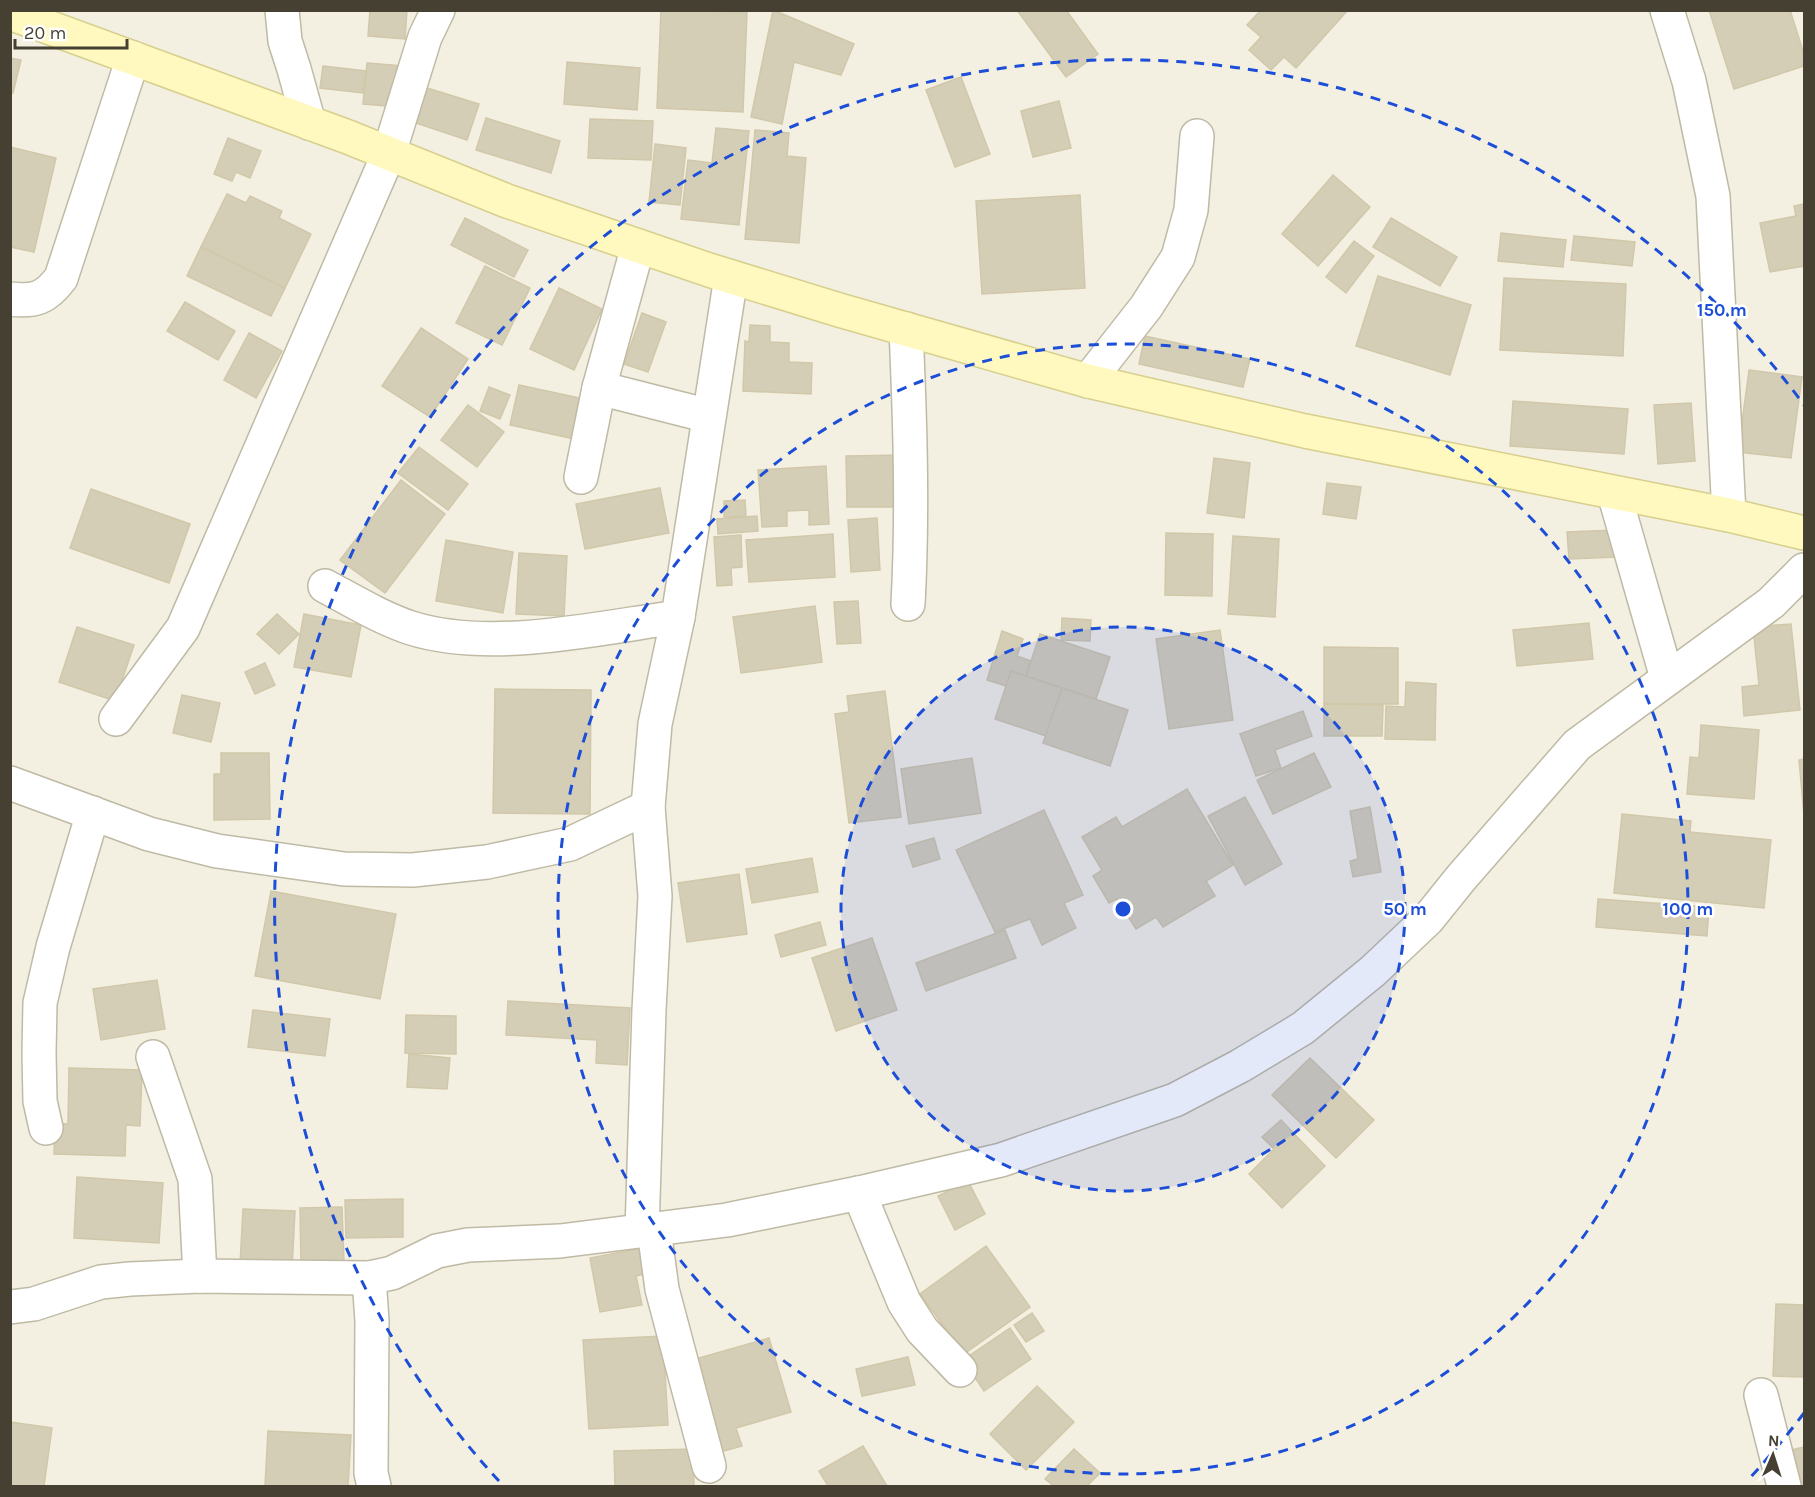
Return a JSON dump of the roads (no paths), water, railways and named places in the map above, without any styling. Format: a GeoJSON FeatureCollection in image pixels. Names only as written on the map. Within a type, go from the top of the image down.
{"type":"FeatureCollection","features":[{"type":"Feature","properties":{"kind":"main road"},"geometry":{"type":"LineString","coordinates":[[10,13],[389,153],[507,201],[731,277],[906,329],[1088,381],[1305,431],[1729,515],[1804,533]]}},
{"type":"Feature","properties":{"kind":"street"},"geometry":{"type":"LineString","coordinates":[[282,10],[285,41],[309,123]]}},
{"type":"Feature","properties":{"kind":"street"},"geometry":{"type":"LineString","coordinates":[[116,719],[183,628],[389,153],[425,37],[438,10]]}},
{"type":"Feature","properties":{"kind":"street"},"geometry":{"type":"LineString","coordinates":[[1667,10],[1689,81],[1713,196],[1729,515]]}},
{"type":"Feature","properties":{"kind":"street"},"geometry":{"type":"LineString","coordinates":[[10,299],[38,299],[52,291],[61,278],[133,58]]}},
{"type":"Feature","properties":{"kind":"street"},"geometry":{"type":"LineString","coordinates":[[1088,381],[1146,307],[1178,257],[1191,210],[1197,136]]}},
{"type":"Feature","properties":{"kind":"street"},"geometry":{"type":"LineString","coordinates":[[581,477],[599,388],[638,246]]}},
{"type":"Feature","properties":{"kind":"street"},"geometry":{"type":"LineString","coordinates":[[709,1466],[648,1230],[649,1010],[655,896],[648,807],[655,724],[678,617],[731,277]]}},
{"type":"Feature","properties":{"kind":"street"},"geometry":{"type":"LineString","coordinates":[[906,329],[911,444],[908,604]]}},
{"type":"Feature","properties":{"kind":"street"},"geometry":{"type":"LineString","coordinates":[[599,388],[709,416]]}},
{"type":"Feature","properties":{"kind":"street"},"geometry":{"type":"LineString","coordinates":[[1614,493],[1667,678]]}},
{"type":"Feature","properties":{"kind":"street"},"geometry":{"type":"LineString","coordinates":[[10,1307],[34,1304],[101,1282],[201,1276],[369,1278],[392,1273],[437,1251],[468,1245],[560,1241],[727,1220],[859,1193],[1001,1160],[1175,1100],[1240,1066],[1303,1028],[1373,971],[1428,919],[1577,745],[1771,603],[1804,570]]}},
{"type":"Feature","properties":{"kind":"street"},"geometry":{"type":"LineString","coordinates":[[325,586],[372,611],[412,628],[457,637],[524,639],[678,617]]}},
{"type":"Feature","properties":{"kind":"street"},"geometry":{"type":"LineString","coordinates":[[10,783],[149,834],[217,851],[344,869],[413,870],[487,862],[570,844],[648,807]]}},
{"type":"Feature","properties":{"kind":"street"},"geometry":{"type":"LineString","coordinates":[[46,1128],[40,1101],[40,1003],[52,947],[93,813]]}},
{"type":"Feature","properties":{"kind":"street"},"geometry":{"type":"LineString","coordinates":[[153,1057],[195,1179],[201,1276]]}},
{"type":"Feature","properties":{"kind":"street"},"geometry":{"type":"LineString","coordinates":[[859,1193],[904,1302],[922,1330],[960,1370]]}},
{"type":"Feature","properties":{"kind":"street"},"geometry":{"type":"LineString","coordinates":[[369,1278],[372,1321],[371,1473],[374,1486]]}},
{"type":"Feature","properties":{"kind":"street"},"geometry":{"type":"LineString","coordinates":[[1761,1395],[1784,1486]]}}]}
